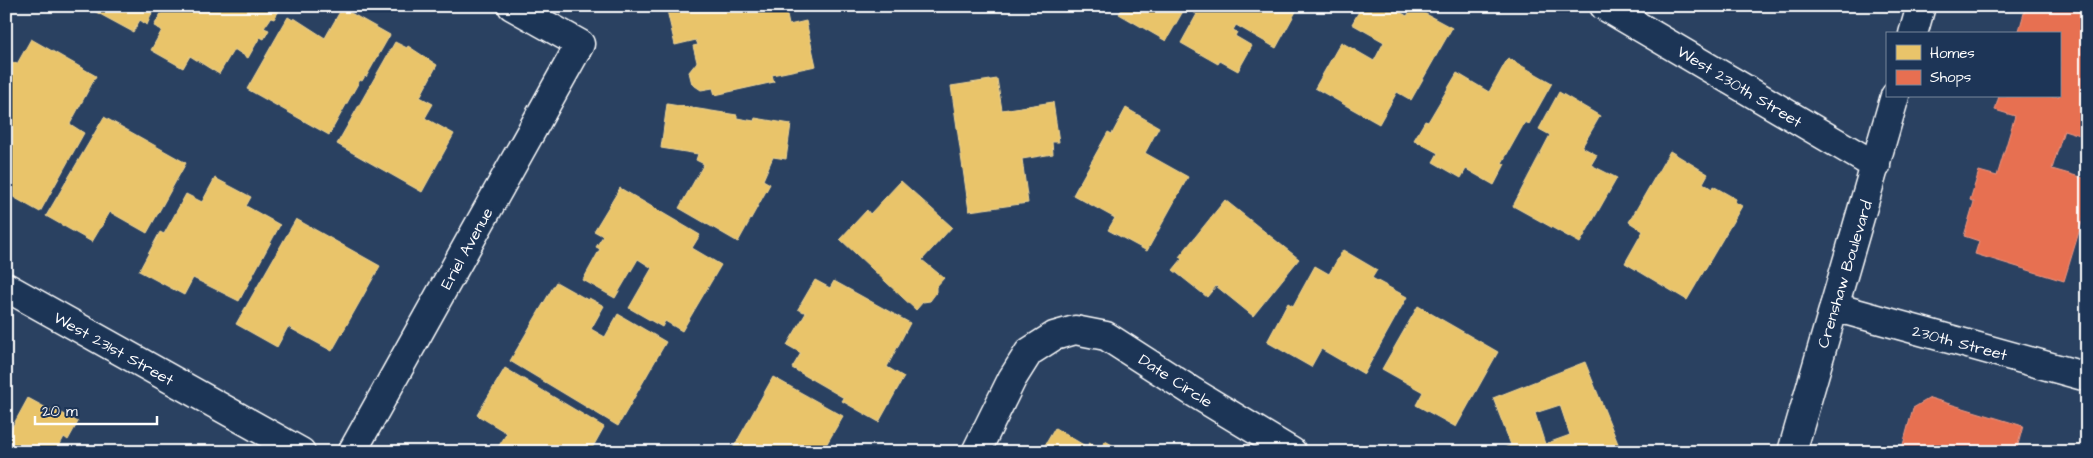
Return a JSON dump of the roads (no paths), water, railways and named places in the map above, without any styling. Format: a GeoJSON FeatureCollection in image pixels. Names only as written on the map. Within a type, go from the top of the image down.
{"type":"FeatureCollection","features":[{"type":"Feature","properties":{"kind":"street","name":"Eriel Avenue"},"geometry":{"type":"LineString","coordinates":[[352,452],[580,44],[512,6]]}},
{"type":"Feature","properties":{"kind":"street","name":"West 230th Street"},"geometry":{"type":"LineString","coordinates":[[1604,6],[1876,166]]}},
{"type":"Feature","properties":{"kind":"street"},"geometry":{"type":"LineString","coordinates":[[1914,32],[1920,6]]}},
{"type":"Feature","properties":{"kind":"street","name":"Crenshaw Boulevard"},"geometry":{"type":"LineString","coordinates":[[1792,452],[1894,98]]}},
{"type":"Feature","properties":{"kind":"street","name":"West 231st Street"},"geometry":{"type":"LineString","coordinates":[[6,287],[301,452]]}},
{"type":"Feature","properties":{"kind":"street","name":"230th Street"},"geometry":{"type":"LineString","coordinates":[[1834,307],[2087,377]]}},
{"type":"Feature","properties":{"kind":"street","name":"Date Circle"},"geometry":{"type":"LineString","coordinates":[[976,452],[1012,379],[1029,352],[1054,336],[1075,330],[1106,336],[1292,452]]}}]}
